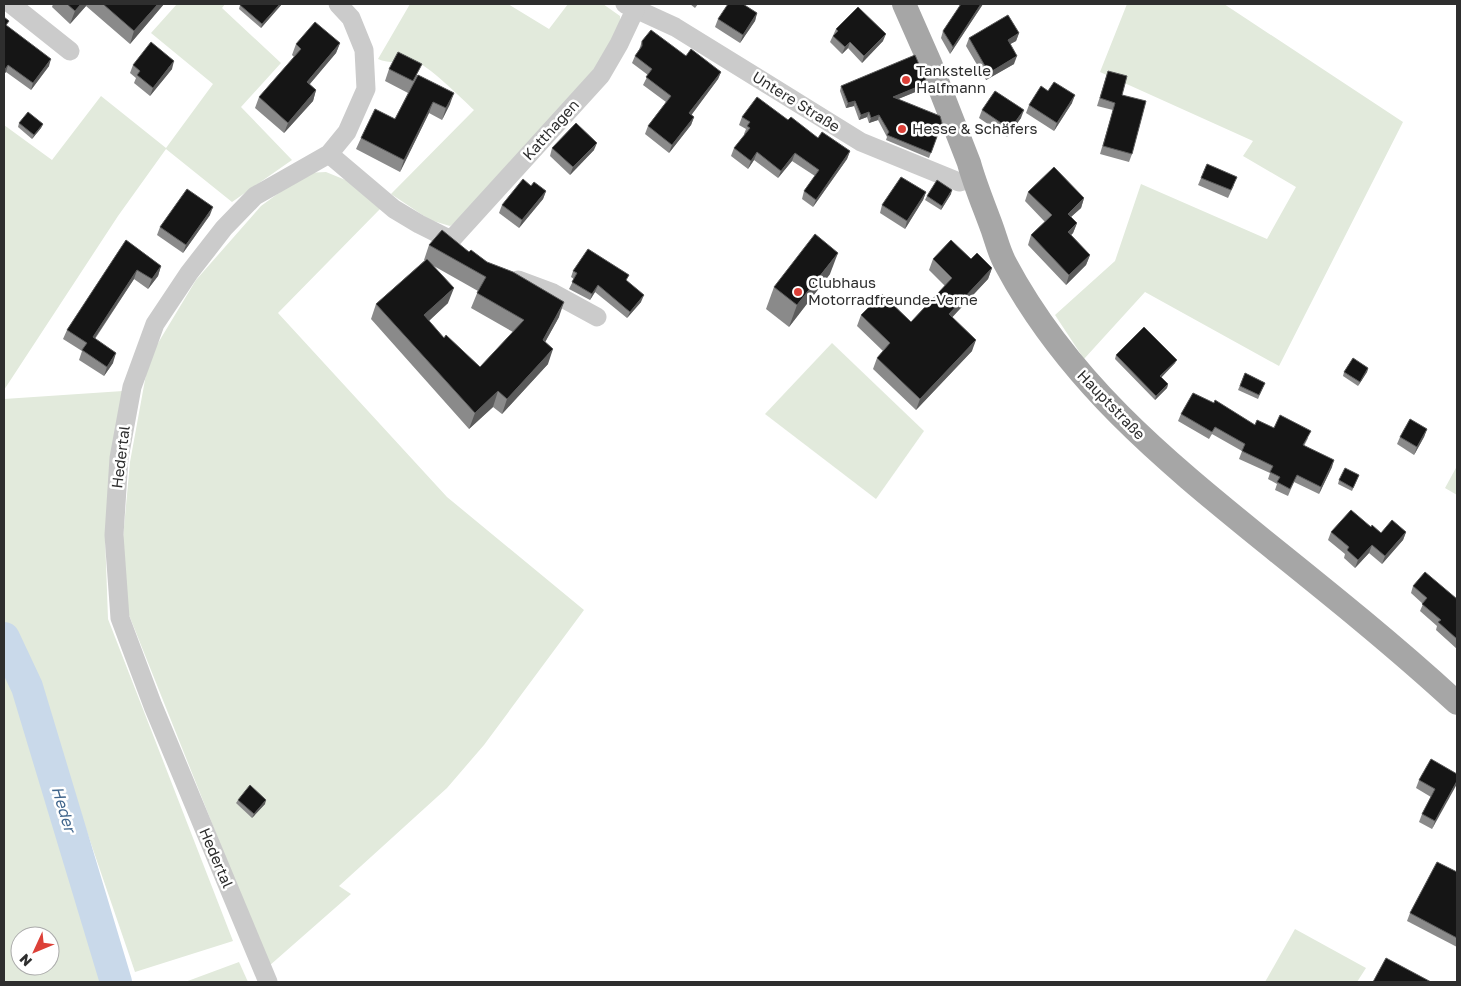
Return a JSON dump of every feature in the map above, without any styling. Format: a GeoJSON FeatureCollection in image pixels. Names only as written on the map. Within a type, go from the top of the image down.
{"type":"FeatureCollection","features":[{"type":"Feature","properties":{"kind":"main road","name":"Hauptstraße"},"geometry":{"type":"LineString","coordinates":[[904,4],[937,80],[1004,261],[1032,309],[1061,351],[1100,396],[1146,442],[1406,657],[1457,703]]}},
{"type":"Feature","properties":{"kind":"street"},"geometry":{"type":"LineString","coordinates":[[11,4],[70,51]]}},
{"type":"Feature","properties":{"kind":"street","name":"Hedertal"},"geometry":{"type":"LineString","coordinates":[[268,982],[153,706],[120,618],[114,534],[119,458],[132,387],[155,324],[189,273],[224,228],[255,196],[329,154],[347,132],[366,89],[364,50],[351,18],[338,4]]}},
{"type":"Feature","properties":{"kind":"street","name":"Katthagen"},"geometry":{"type":"LineString","coordinates":[[329,154],[394,209],[457,244],[601,75],[620,44],[630,7]]}},
{"type":"Feature","properties":{"kind":"street","name":"Untere Straße"},"geometry":{"type":"LineString","coordinates":[[630,7],[675,27],[861,142],[959,182],[973,178]]}},
{"type":"Feature","properties":{"kind":"street"},"geometry":{"type":"LineString","coordinates":[[503,273],[553,293],[597,317]]}},
{"type":"Feature","properties":{"kind":"shaded area"},"geometry":{"type":"Polygon","coordinates":[[[177,4],[225,4],[222,8],[281,63],[241,107],[292,160],[232,202],[166,149],[118,216],[4,390],[4,125],[52,160],[101,96],[166,148],[213,84],[151,33],[177,4]]]}},
{"type":"Feature","properties":{"kind":"shaded area"},"geometry":{"type":"Polygon","coordinates":[[[410,4],[508,4],[549,29],[568,4],[603,4],[620,16],[621,28],[591,77],[464,217],[450,226],[430,220],[391,194],[474,110],[435,74],[419,63],[408,60],[389,62],[378,59],[410,4]]]}},
{"type":"Feature","properties":{"kind":"shaded area"},"geometry":{"type":"Polygon","coordinates":[[[1127,4],[1224,4],[1403,122],[1279,366],[1145,292],[1084,359],[1055,315],[1115,261],[1141,184],[1267,239],[1296,187],[1243,156],[1253,141],[1100,72],[1127,4]]]}},
{"type":"Feature","properties":{"kind":"shaded area"},"geometry":{"type":"Polygon","coordinates":[[[326,172],[348,181],[380,209],[278,313],[447,497],[584,610],[484,745],[447,788],[339,886],[351,894],[269,966],[127,610],[123,538],[130,462],[149,358],[196,280],[261,206],[306,173],[326,172]]]}},
{"type":"Feature","properties":{"kind":"shaded area"},"geometry":{"type":"Polygon","coordinates":[[[832,343],[924,431],[876,499],[765,414],[832,343]]]}},
{"type":"Feature","properties":{"kind":"shaded area"},"geometry":{"type":"Polygon","coordinates":[[[123,391],[105,536],[108,619],[233,941],[135,972],[37,686],[16,639],[4,622],[4,399],[123,391]]]}},
{"type":"Feature","properties":{"kind":"shaded area"},"geometry":{"type":"Polygon","coordinates":[[[1457,466],[1457,495],[1445,488],[1457,466]]]}},
{"type":"Feature","properties":{"kind":"shaded area"},"geometry":{"type":"Polygon","coordinates":[[[4,671],[16,697],[100,982],[4,982],[4,671]]]}},
{"type":"Feature","properties":{"kind":"shaded area"},"geometry":{"type":"Polygon","coordinates":[[[1295,929],[1366,968],[1357,982],[1265,982],[1295,929]]]}},
{"type":"Feature","properties":{"kind":"shaded area"},"geometry":{"type":"Polygon","coordinates":[[[239,962],[248,982],[185,982],[239,962]]]}},
{"type":"Feature","properties":{"kind":"building"},"geometry":{"type":"Polygon","coordinates":[[[67,4],[81,4],[75,11],[67,4]]]}},
{"type":"Feature","properties":{"kind":"building"},"geometry":{"type":"Polygon","coordinates":[[[103,4],[158,4],[134,31],[103,4]]]}},
{"type":"Feature","properties":{"kind":"building"},"geometry":{"type":"Polygon","coordinates":[[[241,4],[280,4],[262,24],[241,4]]]}},
{"type":"Feature","properties":{"kind":"building"},"geometry":{"type":"Polygon","coordinates":[[[728,4],[743,4],[757,13],[743,35],[718,19],[728,4]]]}},
{"type":"Feature","properties":{"kind":"building"},"geometry":{"type":"Polygon","coordinates":[[[961,4],[981,4],[953,47],[943,31],[961,4]]]}},
{"type":"Feature","properties":{"kind":"building"},"geometry":{"type":"Polygon","coordinates":[[[858,7],[886,34],[864,56],[850,42],[845,47],[833,36],[838,31],[836,29],[858,7]]]}},
{"type":"Feature","properties":{"kind":"building"},"geometry":{"type":"Polygon","coordinates":[[[1008,15],[1019,33],[1008,40],[1017,56],[989,73],[969,38],[1008,15]]]}},
{"type":"Feature","properties":{"kind":"building"},"geometry":{"type":"Polygon","coordinates":[[[4,17],[9,21],[6,25],[51,59],[33,83],[8,65],[4,71],[4,17]]]}},
{"type":"Feature","properties":{"kind":"building"},"geometry":{"type":"Polygon","coordinates":[[[315,22],[340,43],[307,82],[316,90],[288,123],[259,97],[301,49],[296,44],[315,22]]]}},
{"type":"Feature","properties":{"kind":"building"},"geometry":{"type":"Polygon","coordinates":[[[651,30],[686,56],[691,49],[721,72],[689,113],[694,117],[672,145],[648,126],[671,96],[646,77],[652,69],[635,56],[642,46],[642,41],[651,30]]]}},
{"type":"Feature","properties":{"kind":"building"},"geometry":{"type":"Polygon","coordinates":[[[151,42],[174,61],[153,88],[137,75],[140,71],[133,65],[151,42]]]}},
{"type":"Feature","properties":{"kind":"building"},"geometry":{"type":"Polygon","coordinates":[[[398,52],[422,64],[413,81],[389,69],[398,52]]]}},
{"type":"Feature","properties":{"kind":"building"},"geometry":{"type":"Polygon","coordinates":[[[915,55],[927,83],[893,97],[940,116],[942,123],[931,153],[887,135],[889,132],[879,115],[871,118],[869,112],[861,115],[855,101],[848,103],[841,86],[915,55]]]}},
{"type":"Feature","properties":{"kind":"building"},"geometry":{"type":"Polygon","coordinates":[[[1108,71],[1127,76],[1122,95],[1146,101],[1132,154],[1103,146],[1115,103],[1100,98],[1108,71]]]}},
{"type":"Feature","properties":{"kind":"building"},"geometry":{"type":"Polygon","coordinates":[[[418,75],[454,93],[446,108],[433,102],[404,160],[361,138],[375,109],[395,119],[418,75]]]}},
{"type":"Feature","properties":{"kind":"building"},"geometry":{"type":"Polygon","coordinates":[[[1054,82],[1075,95],[1057,123],[1029,105],[1041,86],[1048,91],[1054,82]]]}},
{"type":"Feature","properties":{"kind":"building"},"geometry":{"type":"Polygon","coordinates":[[[995,91],[1024,110],[1010,129],[982,110],[995,91]]]}},
{"type":"Feature","properties":{"kind":"building"},"geometry":{"type":"Polygon","coordinates":[[[757,97],[788,120],[791,117],[818,138],[822,132],[850,151],[816,200],[804,191],[819,170],[795,153],[781,171],[757,152],[751,161],[734,148],[750,128],[747,126],[750,122],[742,117],[757,97]]]}},
{"type":"Feature","properties":{"kind":"building"},"geometry":{"type":"Polygon","coordinates":[[[28,112],[43,124],[34,135],[19,123],[28,112]]]}},
{"type":"Feature","properties":{"kind":"building"},"geometry":{"type":"Polygon","coordinates":[[[576,123],[597,143],[573,167],[552,148],[576,123]]]}},
{"type":"Feature","properties":{"kind":"building"},"geometry":{"type":"Polygon","coordinates":[[[1207,164],[1237,177],[1231,190],[1201,178],[1207,164]]]}},
{"type":"Feature","properties":{"kind":"building"},"geometry":{"type":"Polygon","coordinates":[[[1054,167],[1084,198],[1068,214],[1077,223],[1068,232],[1090,255],[1069,275],[1031,235],[1052,215],[1028,192],[1054,167]]]}},
{"type":"Feature","properties":{"kind":"building"},"geometry":{"type":"Polygon","coordinates":[[[901,177],[926,192],[907,221],[882,205],[901,177]]]}},
{"type":"Feature","properties":{"kind":"building"},"geometry":{"type":"Polygon","coordinates":[[[523,179],[531,186],[534,182],[546,191],[522,220],[502,205],[523,179]]]}},
{"type":"Feature","properties":{"kind":"building"},"geometry":{"type":"Polygon","coordinates":[[[937,180],[952,190],[942,206],[927,196],[937,180]]]}},
{"type":"Feature","properties":{"kind":"building"},"geometry":{"type":"Polygon","coordinates":[[[187,189],[213,207],[186,245],[160,227],[187,189]]]}},
{"type":"Feature","properties":{"kind":"building"},"geometry":{"type":"Polygon","coordinates":[[[442,230],[469,252],[471,250],[487,262],[513,272],[564,302],[543,340],[553,349],[507,399],[498,391],[475,413],[376,304],[427,259],[454,288],[424,315],[444,338],[446,335],[480,367],[524,320],[477,293],[486,277],[429,245],[442,230]]]}},
{"type":"Feature","properties":{"kind":"building"},"geometry":{"type":"Polygon","coordinates":[[[815,234],[838,253],[797,305],[774,287],[815,234]]]}},
{"type":"Feature","properties":{"kind":"building"},"geometry":{"type":"Polygon","coordinates":[[[126,240],[161,266],[152,279],[137,270],[93,337],[116,353],[107,367],[82,350],[87,343],[67,330],[126,240]]]}},
{"type":"Feature","properties":{"kind":"building"},"geometry":{"type":"Polygon","coordinates":[[[951,240],[971,259],[977,253],[992,268],[949,314],[976,340],[920,399],[877,358],[890,343],[861,315],[882,294],[911,322],[952,278],[933,259],[951,240]]]}},
{"type":"Feature","properties":{"kind":"building"},"geometry":{"type":"Polygon","coordinates":[[[588,249],[629,275],[626,280],[644,295],[630,312],[598,285],[592,294],[572,282],[577,273],[573,271],[588,249]]]}},
{"type":"Feature","properties":{"kind":"building"},"geometry":{"type":"Polygon","coordinates":[[[1144,327],[1177,360],[1160,376],[1168,384],[1156,396],[1116,355],[1144,327]]]}},
{"type":"Feature","properties":{"kind":"building"},"geometry":{"type":"Polygon","coordinates":[[[1353,358],[1368,368],[1360,382],[1344,372],[1353,358]]]}},
{"type":"Feature","properties":{"kind":"building"},"geometry":{"type":"Polygon","coordinates":[[[1245,373],[1265,383],[1259,395],[1240,386],[1245,373]]]}},
{"type":"Feature","properties":{"kind":"building"},"geometry":{"type":"Polygon","coordinates":[[[1193,393],[1214,403],[1215,400],[1255,425],[1257,420],[1274,428],[1280,415],[1311,431],[1303,445],[1334,460],[1321,487],[1297,475],[1290,489],[1277,482],[1280,477],[1270,472],[1273,466],[1242,451],[1245,444],[1215,427],[1212,432],[1181,414],[1193,393]]]}},
{"type":"Feature","properties":{"kind":"building"},"geometry":{"type":"Polygon","coordinates":[[[1410,419],[1427,429],[1417,447],[1400,437],[1410,419]]]}},
{"type":"Feature","properties":{"kind":"building"},"geometry":{"type":"Polygon","coordinates":[[[1345,468],[1359,475],[1353,488],[1339,480],[1345,468]]]}},
{"type":"Feature","properties":{"kind":"building"},"geometry":{"type":"Polygon","coordinates":[[[1351,510],[1381,533],[1392,520],[1406,532],[1385,556],[1372,545],[1358,560],[1347,550],[1349,547],[1331,532],[1351,510]]]}},
{"type":"Feature","properties":{"kind":"building"},"geometry":{"type":"Polygon","coordinates":[[[1425,572],[1457,599],[1457,639],[1438,622],[1441,620],[1422,604],[1427,598],[1413,586],[1425,572]]]}},
{"type":"Feature","properties":{"kind":"building"},"geometry":{"type":"Polygon","coordinates":[[[1431,759],[1457,774],[1457,781],[1435,821],[1422,814],[1435,789],[1419,780],[1431,759]]]}},
{"type":"Feature","properties":{"kind":"building"},"geometry":{"type":"Polygon","coordinates":[[[250,785],[266,800],[254,814],[238,800],[250,785]]]}},
{"type":"Feature","properties":{"kind":"building"},"geometry":{"type":"Polygon","coordinates":[[[1437,862],[1457,872],[1457,938],[1410,913],[1437,862]]]}},
{"type":"Feature","properties":{"kind":"building"},"geometry":{"type":"Polygon","coordinates":[[[1386,958],[1431,982],[1373,982],[1386,958]]]}},
{"type":"Feature","properties":{"kind":"waterway","name":"Heder"},"geometry":{"type":"LineString","coordinates":[[4,638],[27,687],[116,982]]}},
{"type":"Feature","properties":{"kind":"place","name":"Tankstelle Halfmann"},"geometry":{"type":"Point","coordinates":[906,80]}},
{"type":"Feature","properties":{"kind":"place","name":"Hesse & Schäfers"},"geometry":{"type":"Point","coordinates":[902,129]}},
{"type":"Feature","properties":{"kind":"place","name":"Clubhaus Motorradfreunde-Verne"},"geometry":{"type":"Point","coordinates":[798,292]}}]}
